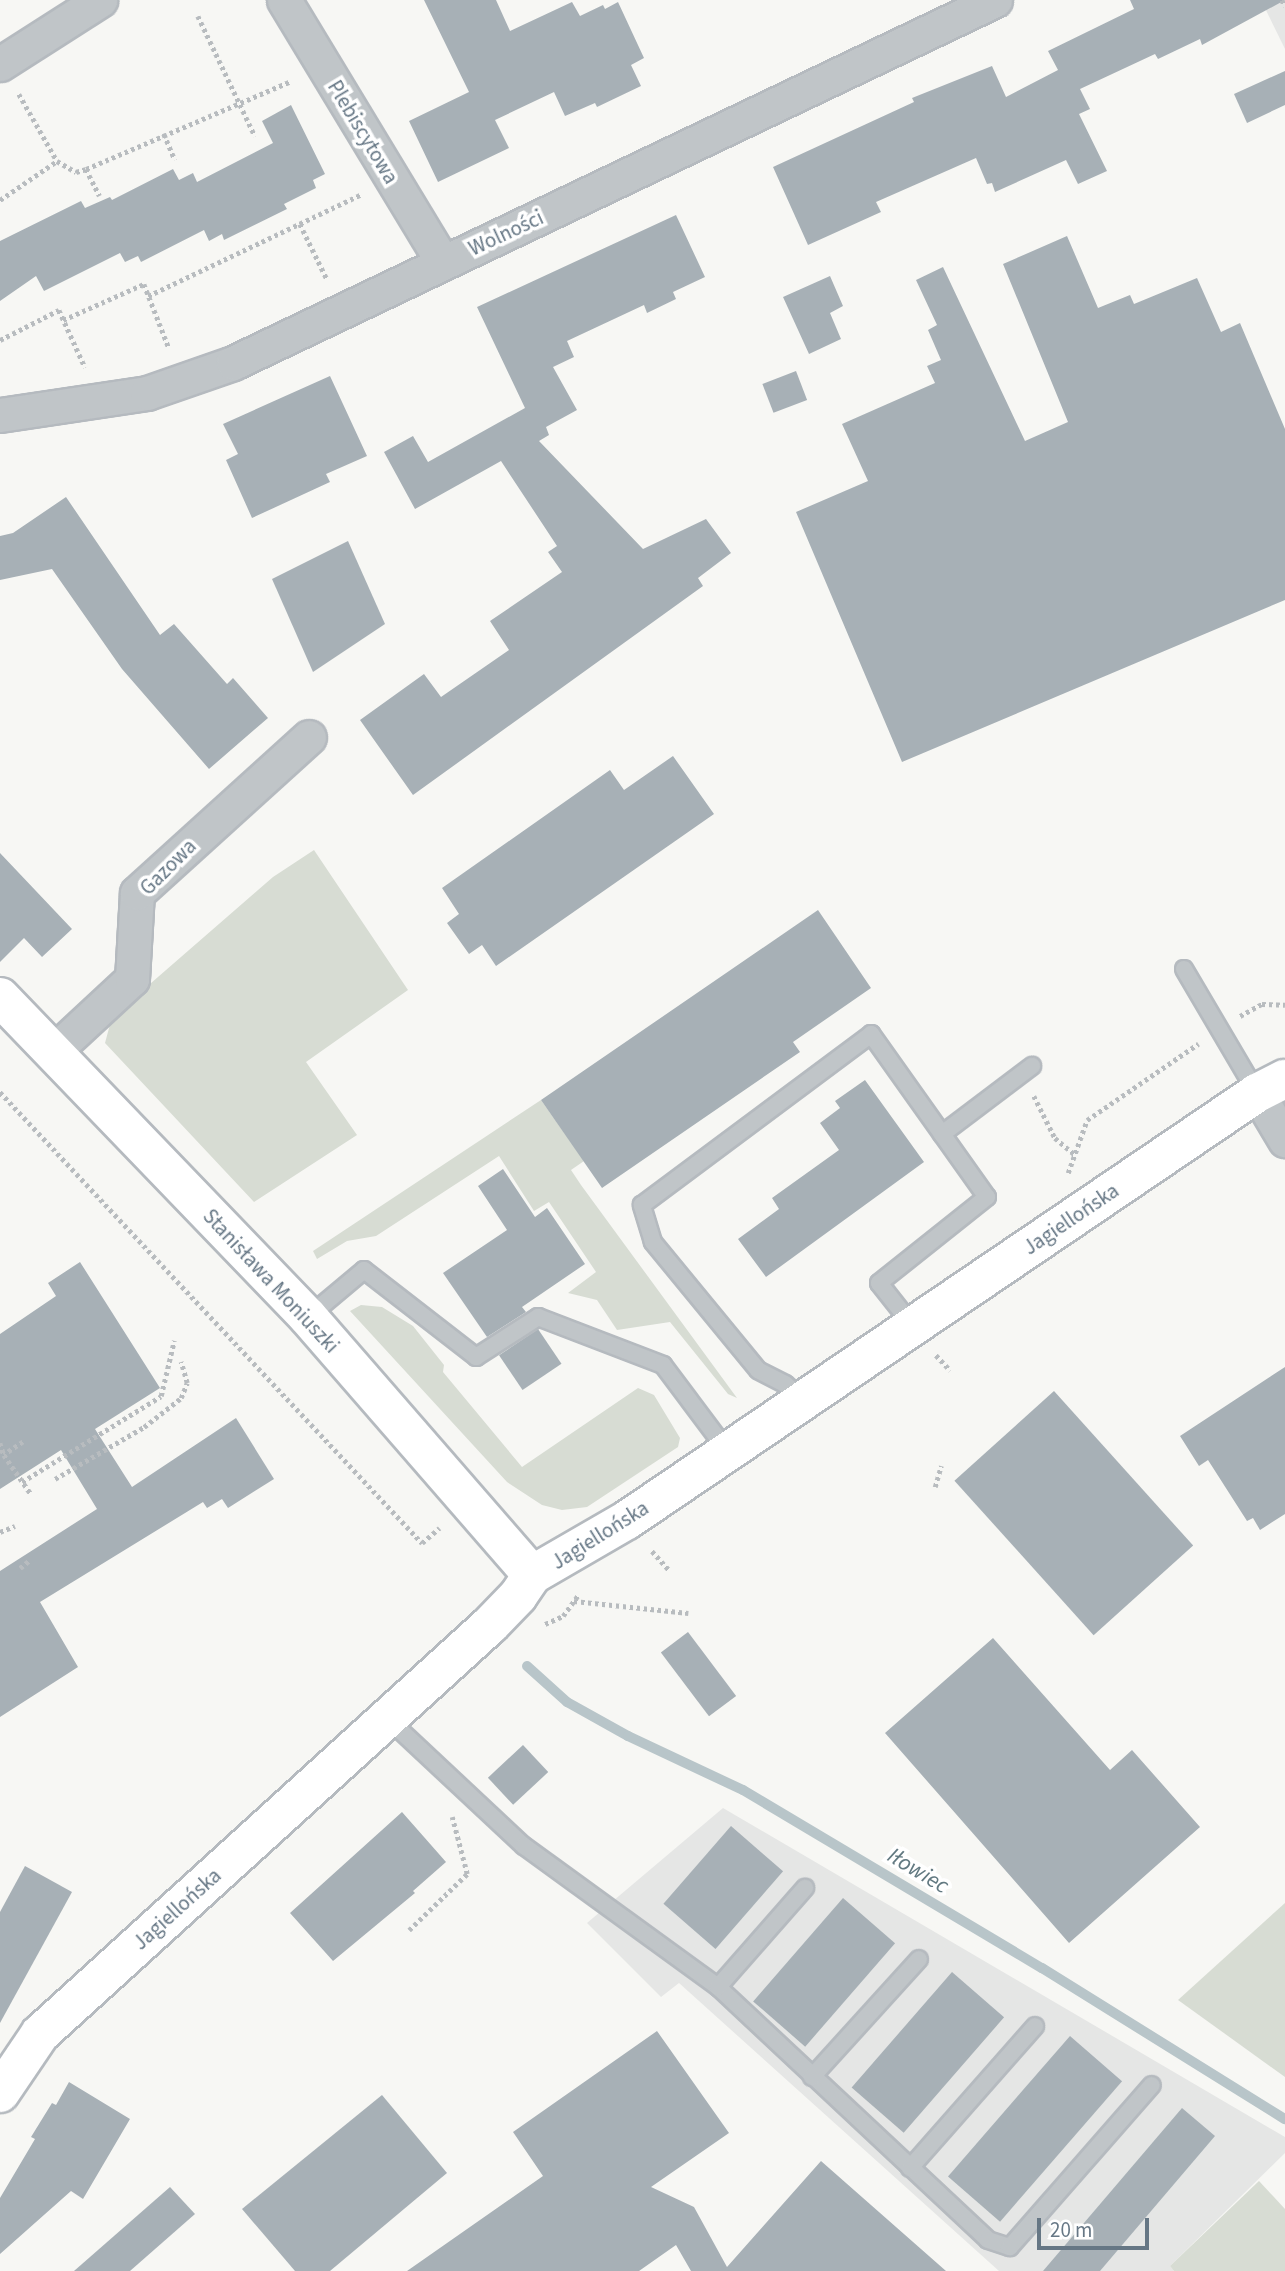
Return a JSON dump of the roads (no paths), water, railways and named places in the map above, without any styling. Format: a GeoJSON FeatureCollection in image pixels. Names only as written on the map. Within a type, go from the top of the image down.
{"type":"FeatureCollection","features":[{"type":"Feature","properties":{"kind":"street"},"geometry":{"type":"LineString","coordinates":[[1,63],[100,0]]}},
{"type":"Feature","properties":{"kind":"street","name":"Plebiscytowa"},"geometry":{"type":"LineString","coordinates":[[284,0],[443,263]]}},
{"type":"Feature","properties":{"kind":"street","name":"Wolności"},"geometry":{"type":"LineString","coordinates":[[0,415],[147,394],[233,363],[995,0]]}},
{"type":"Feature","properties":{"kind":"street","name":"Gazowa"},"geometry":{"type":"LineString","coordinates":[[52,1053],[132,979],[137,893],[309,737]]}},
{"type":"Feature","properties":{"kind":"street","name":"Stanisława Moniuszki"},"geometry":{"type":"LineString","coordinates":[[0,997],[307,1317],[532,1575]]}},
{"type":"Feature","properties":{"kind":"street"},"geometry":{"type":"LineString","coordinates":[[1271,1086],[1285,1140]]}},
{"type":"Feature","properties":{"kind":"street","name":"Jagiellońska"},"geometry":{"type":"LineString","coordinates":[[0,2093],[40,2035],[490,1625],[518,1596],[532,1575],[594,1540],[804,1401],[922,1338],[1271,1086]]}},
{"type":"Feature","properties":{"kind":"lane"},"geometry":{"type":"LineString","coordinates":[[1184,969],[1271,1086]]}},
{"type":"Feature","properties":{"kind":"lane"},"geometry":{"type":"LineString","coordinates":[[804,1401],[785,1384],[758,1370],[653,1242],[642,1205],[871,1034],[987,1197],[879,1283],[922,1338]]}},
{"type":"Feature","properties":{"kind":"lane"},"geometry":{"type":"LineString","coordinates":[[942,1134],[1028,1070]]}},
{"type":"Feature","properties":{"kind":"lane"},"geometry":{"type":"LineString","coordinates":[[307,1317],[364,1270],[477,1357],[538,1317],[663,1365],[728,1452]]}},
{"type":"Feature","properties":{"kind":"lane"},"geometry":{"type":"LineString","coordinates":[[387,1718],[524,1846],[718,1987],[988,2240],[1010,2247],[1152,2085]]}},
{"type":"Feature","properties":{"kind":"lane"},"geometry":{"type":"LineString","coordinates":[[718,1987],[805,1888]]}},
{"type":"Feature","properties":{"kind":"lane"},"geometry":{"type":"LineString","coordinates":[[812,2077],[919,1959]]}},
{"type":"Feature","properties":{"kind":"lane"},"geometry":{"type":"LineString","coordinates":[[909,2168],[1035,2026]]}},
{"type":"Feature","properties":{"kind":"waterway","name":"Iłowiec"},"geometry":{"type":"LineString","coordinates":[[527,1666],[567,1702],[628,1736],[743,1790],[1042,1968],[1285,2119]]}}]}
